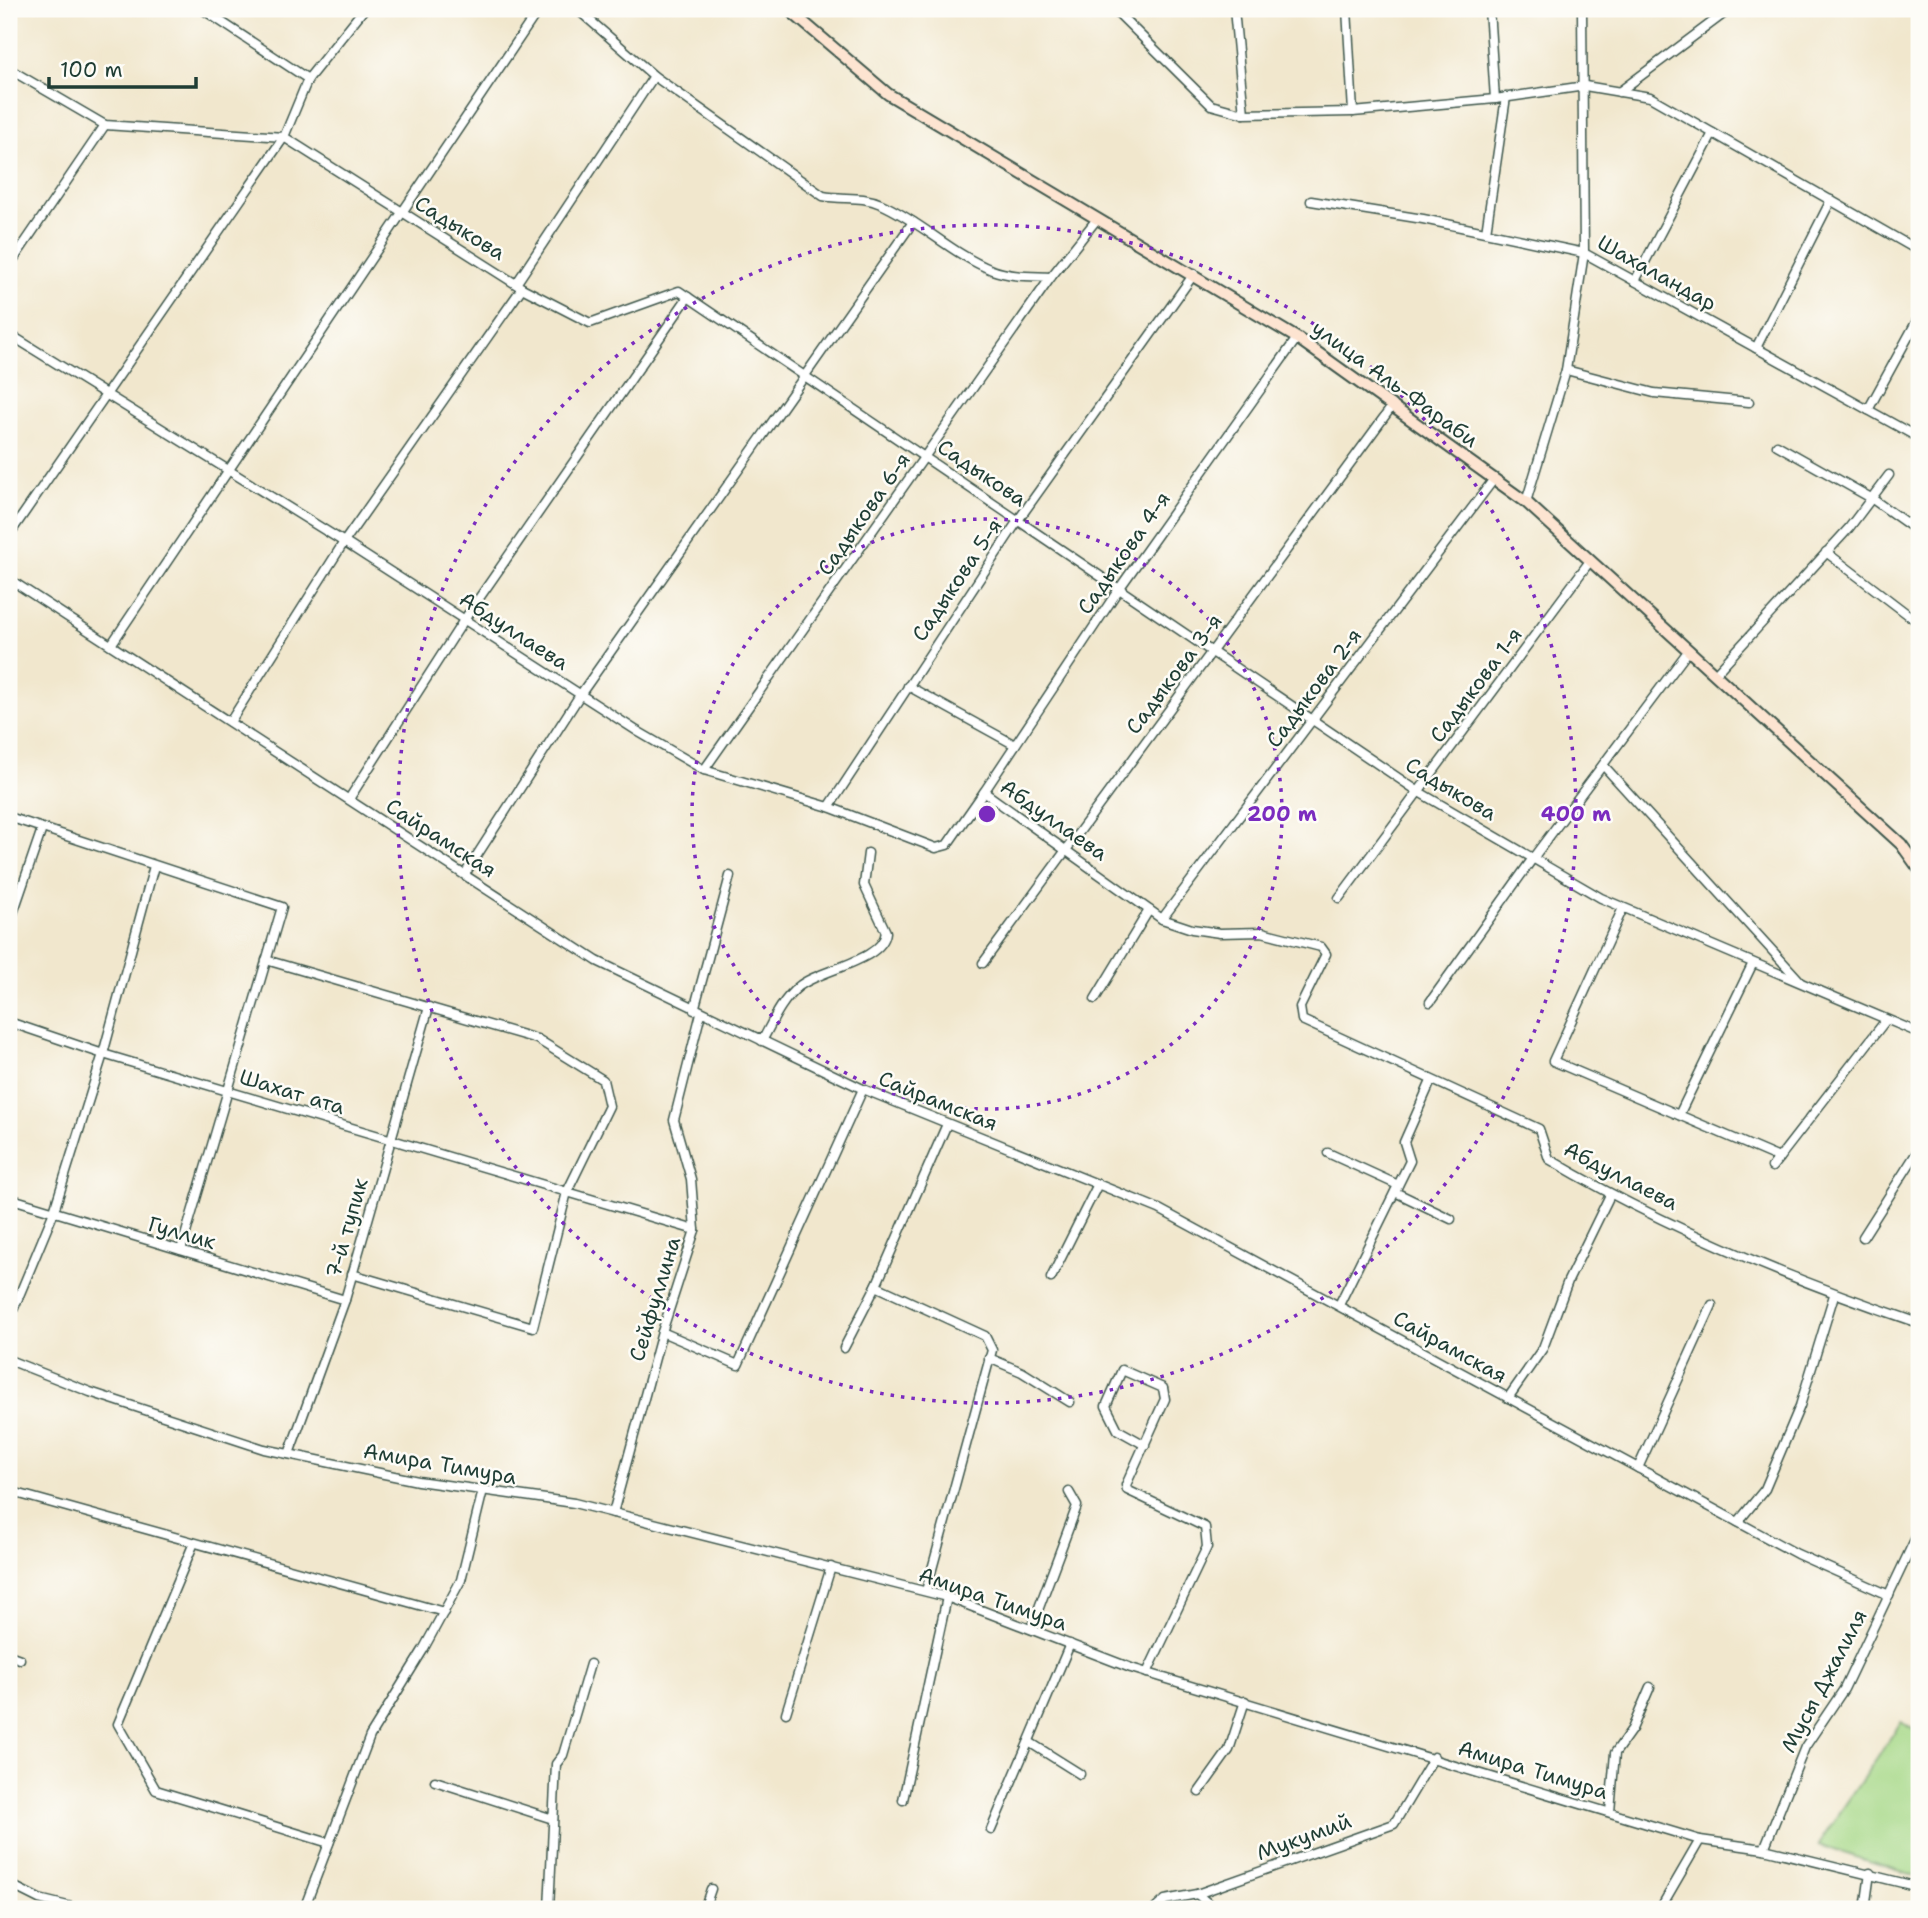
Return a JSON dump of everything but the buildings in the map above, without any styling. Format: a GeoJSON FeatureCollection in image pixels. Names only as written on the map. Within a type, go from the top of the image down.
{"type":"FeatureCollection","features":[{"type":"Feature","properties":{"kind":"main road","name":"улица Аль-Фараби"},"geometry":{"type":"LineString","coordinates":[[788,9],[888,94],[1194,274],[1297,338],[1526,502],[1901,845],[1919,869]]}},
{"type":"Feature","properties":{"kind":"street"},"geometry":{"type":"LineString","coordinates":[[204,9],[308,79]]}},
{"type":"Feature","properties":{"kind":"street"},"geometry":{"type":"LineString","coordinates":[[9,535],[104,393],[284,137],[308,79],[365,9]]}},
{"type":"Feature","properties":{"kind":"street"},"geometry":{"type":"LineString","coordinates":[[111,645],[539,9]]}},
{"type":"Feature","properties":{"kind":"street"},"geometry":{"type":"LineString","coordinates":[[577,9],[654,76],[822,196],[838,200],[854,197],[878,202],[994,271],[1018,276],[1051,277]]}},
{"type":"Feature","properties":{"kind":"street"},"geometry":{"type":"LineString","coordinates":[[1114,9],[1210,105],[1244,114],[1353,111],[1495,99],[1585,86],[1650,97],[1919,251]]}},
{"type":"Feature","properties":{"kind":"street"},"geometry":{"type":"LineString","coordinates":[[1234,9],[1244,114]]}},
{"type":"Feature","properties":{"kind":"street"},"geometry":{"type":"LineString","coordinates":[[1347,9],[1353,111]]}},
{"type":"Feature","properties":{"kind":"street"},"geometry":{"type":"LineString","coordinates":[[1489,9],[1495,99]]}},
{"type":"Feature","properties":{"kind":"street"},"geometry":{"type":"LineString","coordinates":[[1526,502],[1566,370],[1584,253],[1585,86],[1582,9]]}},
{"type":"Feature","properties":{"kind":"street"},"geometry":{"type":"LineString","coordinates":[[1619,92],[1730,9]]}},
{"type":"Feature","properties":{"kind":"street","name":"Садыкова"},"geometry":{"type":"LineString","coordinates":[[9,69],[105,125],[284,137],[519,286],[590,323],[679,291],[1419,792],[1623,908],[1919,1033]]}},
{"type":"Feature","properties":{"kind":"street"},"geometry":{"type":"LineString","coordinates":[[230,722],[344,542],[519,286],[654,76]]}},
{"type":"Feature","properties":{"kind":"street"},"geometry":{"type":"LineString","coordinates":[[1486,232],[1506,97]]}},
{"type":"Feature","properties":{"kind":"street"},"geometry":{"type":"LineString","coordinates":[[9,267],[105,125]]}},
{"type":"Feature","properties":{"kind":"street"},"geometry":{"type":"LineString","coordinates":[[1635,281],[1713,134]]}},
{"type":"Feature","properties":{"kind":"street"},"geometry":{"type":"LineString","coordinates":[[1756,348],[1831,200]]}},
{"type":"Feature","properties":{"kind":"street","name":"Шахаландар"},"geometry":{"type":"LineString","coordinates":[[1311,201],[1486,232],[1584,253],[1919,438]]}},
{"type":"Feature","properties":{"kind":"street","name":"Садыкова 6-я"},"geometry":{"type":"LineString","coordinates":[[704,770],[1051,277],[1097,219]]}},
{"type":"Feature","properties":{"kind":"street"},"geometry":{"type":"LineString","coordinates":[[465,874],[580,695],[807,377],[913,222]]}},
{"type":"Feature","properties":{"kind":"street","name":"Садыкова 5-я"},"geometry":{"type":"LineString","coordinates":[[829,807],[1019,519],[1194,274]]}},
{"type":"Feature","properties":{"kind":"street"},"geometry":{"type":"LineString","coordinates":[[349,799],[464,620],[688,297]]}},
{"type":"Feature","properties":{"kind":"street"},"geometry":{"type":"LineString","coordinates":[[1868,410],[1919,317]]}},
{"type":"Feature","properties":{"kind":"street","name":"Абдуллаева"},"geometry":{"type":"LineString","coordinates":[[9,334],[344,542],[580,695],[704,770],[829,807],[936,848],[947,845],[984,792],[1162,919],[1192,929],[1220,933],[1262,932],[1321,947],[1326,954],[1300,1007],[1302,1020],[1539,1129],[1549,1159],[1610,1195],[1835,1295],[1919,1323]]}},
{"type":"Feature","properties":{"kind":"street","name":"Садыкова 4-я"},"geometry":{"type":"LineString","coordinates":[[984,792],[1119,589],[1297,338]]}},
{"type":"Feature","properties":{"kind":"street"},"geometry":{"type":"LineString","coordinates":[[1566,370],[1654,393],[1749,402]]}},
{"type":"Feature","properties":{"kind":"street","name":"Садыкова 3-я"},"geometry":{"type":"LineString","coordinates":[[983,963],[1393,405]]}},
{"type":"Feature","properties":{"kind":"street"},"geometry":{"type":"LineString","coordinates":[[1777,446],[1871,498],[1919,532]]}},
{"type":"Feature","properties":{"kind":"street"},"geometry":{"type":"LineString","coordinates":[[1714,674],[1826,552],[1889,475]]}},
{"type":"Feature","properties":{"kind":"street","name":"Садыкова 2-я"},"geometry":{"type":"LineString","coordinates":[[1162,919],[1494,479]]}},
{"type":"Feature","properties":{"kind":"street"},"geometry":{"type":"LineString","coordinates":[[1826,552],[1919,622]]}},
{"type":"Feature","properties":{"kind":"street","name":"Садыкова 1-я"},"geometry":{"type":"LineString","coordinates":[[1339,898],[1590,561]]}},
{"type":"Feature","properties":{"kind":"street","name":"Сайрамская"},"geometry":{"type":"LineString","coordinates":[[9,579],[597,961],[863,1089],[1159,1209],[1797,1554],[1889,1595]]}},
{"type":"Feature","properties":{"kind":"street"},"geometry":{"type":"LineString","coordinates":[[1430,1003],[1533,858],[1689,650]]}},
{"type":"Feature","properties":{"kind":"street"},"geometry":{"type":"LineString","coordinates":[[908,686],[1015,746]]}},
{"type":"Feature","properties":{"kind":"street"},"geometry":{"type":"LineString","coordinates":[[1602,765],[1802,984]]}},
{"type":"Feature","properties":{"kind":"street"},"geometry":{"type":"LineString","coordinates":[[9,817],[282,907],[181,1250]]}},
{"type":"Feature","properties":{"kind":"street"},"geometry":{"type":"LineString","coordinates":[[9,925],[42,829]]}},
{"type":"Feature","properties":{"kind":"street"},"geometry":{"type":"LineString","coordinates":[[762,1041],[787,999],[799,986],[874,952],[885,940],[886,932],[864,885],[868,853]]}},
{"type":"Feature","properties":{"kind":"street"},"geometry":{"type":"LineString","coordinates":[[9,1320],[53,1213],[103,1054],[154,866]]}},
{"type":"Feature","properties":{"kind":"street","name":"Сейфуллина"},"geometry":{"type":"LineString","coordinates":[[612,1513],[662,1332],[695,1230],[691,1179],[674,1120],[730,876]]}},
{"type":"Feature","properties":{"kind":"street"},"geometry":{"type":"LineString","coordinates":[[1623,908],[1553,1062],[1779,1158]]}},
{"type":"Feature","properties":{"kind":"street"},"geometry":{"type":"LineString","coordinates":[[1096,999],[1149,910]]}},
{"type":"Feature","properties":{"kind":"street"},"geometry":{"type":"LineString","coordinates":[[266,960],[537,1039],[603,1080],[609,1106],[567,1192],[533,1328],[352,1274]]}},
{"type":"Feature","properties":{"kind":"street"},"geometry":{"type":"LineString","coordinates":[[1679,1115],[1753,963]]}},
{"type":"Feature","properties":{"kind":"street","name":"7-й тупик"},"geometry":{"type":"LineString","coordinates":[[289,1454],[345,1300],[429,1007]]}},
{"type":"Feature","properties":{"kind":"street"},"geometry":{"type":"LineString","coordinates":[[1772,1167],[1886,1020]]}},
{"type":"Feature","properties":{"kind":"street","name":"Шахат ата"},"geometry":{"type":"LineString","coordinates":[[9,1022],[103,1054],[695,1230]]}},
{"type":"Feature","properties":{"kind":"street"},"geometry":{"type":"LineString","coordinates":[[1339,1305],[1410,1160],[1404,1142],[1431,1081]]}},
{"type":"Feature","properties":{"kind":"street"},"geometry":{"type":"LineString","coordinates":[[662,1332],[738,1365],[863,1089]]}},
{"type":"Feature","properties":{"kind":"street"},"geometry":{"type":"LineString","coordinates":[[844,1348],[876,1286],[947,1124]]}},
{"type":"Feature","properties":{"kind":"street"},"geometry":{"type":"LineString","coordinates":[[1863,1237],[1919,1149]]}},
{"type":"Feature","properties":{"kind":"street"},"geometry":{"type":"LineString","coordinates":[[1328,1153],[1451,1219]]}},
{"type":"Feature","properties":{"kind":"street"},"geometry":{"type":"LineString","coordinates":[[1051,1279],[1098,1184]]}},
{"type":"Feature","properties":{"kind":"street"},"geometry":{"type":"LineString","coordinates":[[1508,1398],[1543,1348],[1567,1281],[1610,1195]]}},
{"type":"Feature","properties":{"kind":"street","name":"Гуллик"},"geometry":{"type":"LineString","coordinates":[[9,1198],[345,1300]]}},
{"type":"Feature","properties":{"kind":"street"},"geometry":{"type":"LineString","coordinates":[[876,1286],[985,1336],[990,1342],[989,1358],[926,1591]]}},
{"type":"Feature","properties":{"kind":"street"},"geometry":{"type":"LineString","coordinates":[[1738,1522],[1765,1489],[1800,1406],[1835,1295]]}},
{"type":"Feature","properties":{"kind":"street"},"geometry":{"type":"LineString","coordinates":[[1638,1468],[1712,1305]]}},
{"type":"Feature","properties":{"kind":"street"},"geometry":{"type":"LineString","coordinates":[[989,1358],[1022,1372],[1070,1402]]}},
{"type":"Feature","properties":{"kind":"street","name":"Амира Тимура"},"geometry":{"type":"LineString","coordinates":[[9,1360],[90,1392],[264,1449],[418,1481],[574,1503],[926,1591],[1147,1673],[1434,1757],[1700,1840],[1764,1849],[1919,1887]]}},
{"type":"Feature","properties":{"kind":"street"},"geometry":{"type":"LineString","coordinates":[[1144,1445],[1118,1430],[1106,1406],[1122,1370],[1163,1388],[1166,1393],[1144,1445],[1126,1485],[1129,1493],[1206,1527],[1208,1536],[1207,1547],[1147,1673]]}},
{"type":"Feature","properties":{"kind":"street"},"geometry":{"type":"LineString","coordinates":[[304,1909],[370,1736],[461,1580],[483,1490]]}},
{"type":"Feature","properties":{"kind":"street"},"geometry":{"type":"LineString","coordinates":[[9,1491],[193,1545],[444,1612]]}},
{"type":"Feature","properties":{"kind":"street"},"geometry":{"type":"LineString","coordinates":[[1031,1629],[1077,1506],[1069,1492]]}},
{"type":"Feature","properties":{"kind":"street","name":"Мусы Джалиля"},"geometry":{"type":"LineString","coordinates":[[1764,1849],[1805,1747],[1844,1689],[1919,1531]]}},
{"type":"Feature","properties":{"kind":"street"},"geometry":{"type":"LineString","coordinates":[[193,1545],[118,1724],[156,1790],[329,1843]]}},
{"type":"Feature","properties":{"kind":"street"},"geometry":{"type":"LineString","coordinates":[[786,1713],[831,1567]]}},
{"type":"Feature","properties":{"kind":"street"},"geometry":{"type":"LineString","coordinates":[[903,1800],[947,1597]]}},
{"type":"Feature","properties":{"kind":"street"},"geometry":{"type":"LineString","coordinates":[[991,1830],[1070,1644]]}},
{"type":"Feature","properties":{"kind":"street"},"geometry":{"type":"LineString","coordinates":[[9,1656],[20,1659]]}},
{"type":"Feature","properties":{"kind":"street"},"geometry":{"type":"LineString","coordinates":[[549,1909],[556,1765],[563,1755],[590,1664]]}},
{"type":"Feature","properties":{"kind":"street"},"geometry":{"type":"LineString","coordinates":[[1610,1812],[1615,1753],[1632,1729],[1650,1686]]}},
{"type":"Feature","properties":{"kind":"street"},"geometry":{"type":"LineString","coordinates":[[1199,1792],[1229,1750],[1245,1702]]}},
{"type":"Feature","properties":{"kind":"street"},"geometry":{"type":"LineString","coordinates":[[1029,1742],[1080,1774]]}},
{"type":"Feature","properties":{"kind":"street","name":"Мукумий"},"geometry":{"type":"LineString","coordinates":[[1155,1909],[1165,1900],[1196,1894],[1394,1824],[1434,1757]]}},
{"type":"Feature","properties":{"kind":"street"},"geometry":{"type":"LineString","coordinates":[[435,1781],[553,1819]]}},
{"type":"Feature","properties":{"kind":"street"},"geometry":{"type":"LineString","coordinates":[[1660,1909],[1700,1840]]}},
{"type":"Feature","properties":{"kind":"street"},"geometry":{"type":"LineString","coordinates":[[1865,1909],[1870,1873]]}},
{"type":"Feature","properties":{"kind":"street"},"geometry":{"type":"LineString","coordinates":[[9,1884],[39,1899],[80,1909]]}},
{"type":"Feature","properties":{"kind":"street"},"geometry":{"type":"LineString","coordinates":[[704,1909],[711,1889]]}},
{"type":"Feature","properties":{"kind":"street"},"geometry":{"type":"LineString","coordinates":[[1196,1894],[1215,1909]]}},
{"type":"Feature","properties":{"kind":"green space"},"geometry":{"type":"Polygon","coordinates":[[[1901,1722],[1919,1733],[1919,1877],[1818,1845],[1901,1722]]]}}]}
